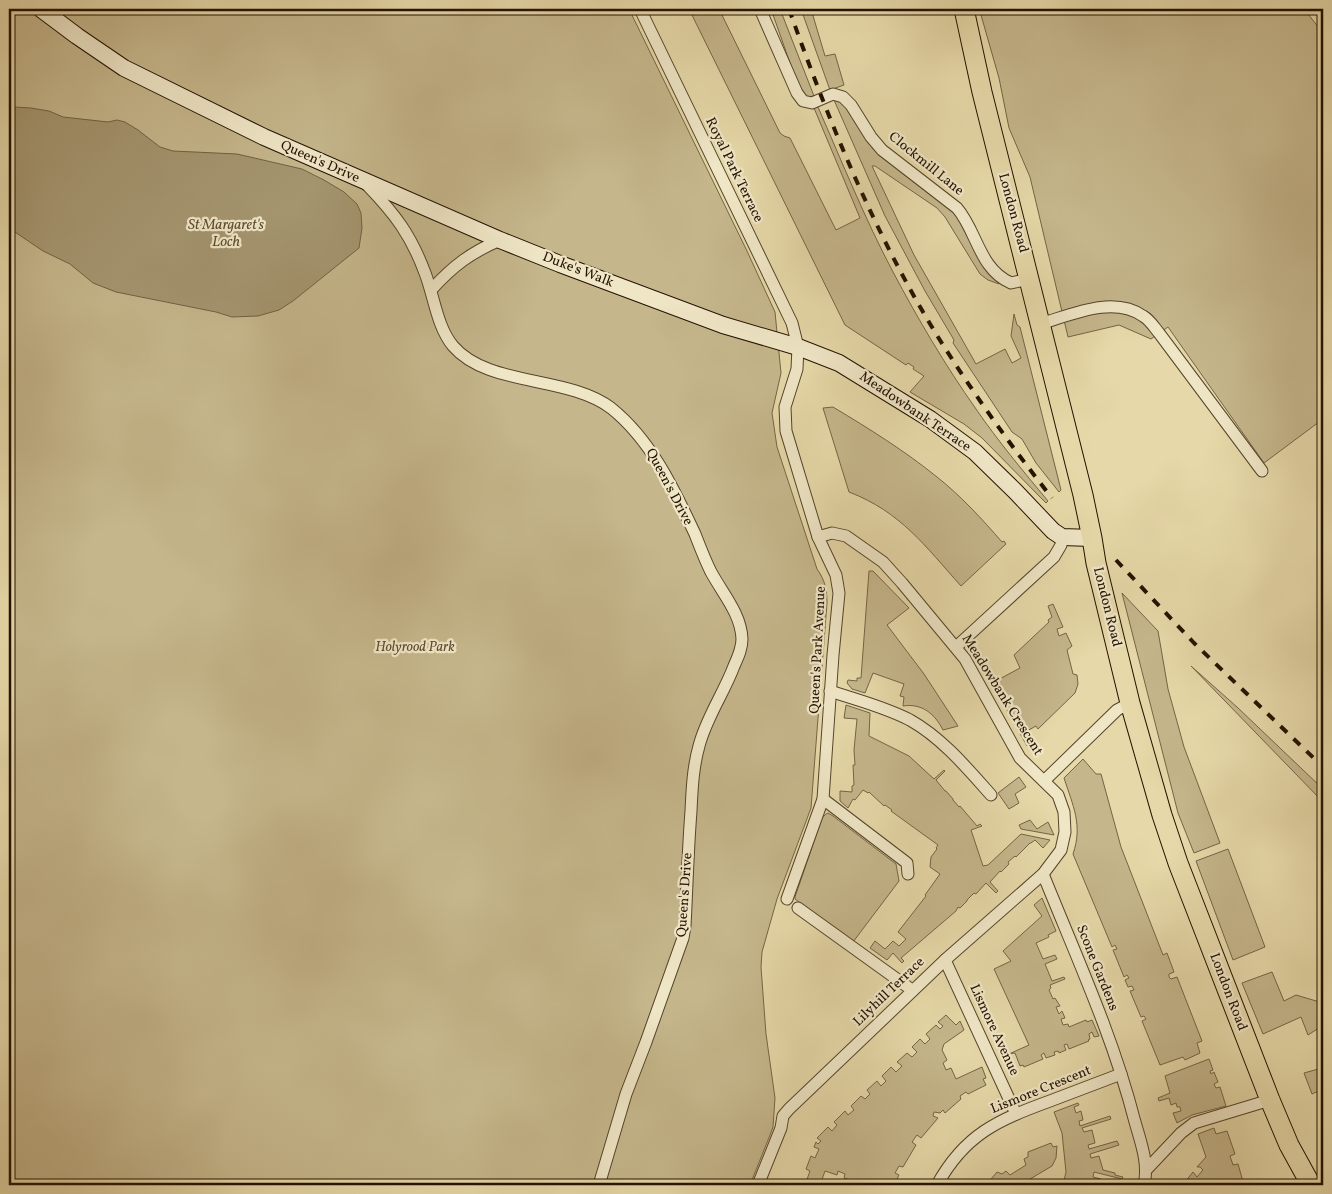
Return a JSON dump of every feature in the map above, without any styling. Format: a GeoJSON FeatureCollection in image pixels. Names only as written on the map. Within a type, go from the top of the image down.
{"type":"FeatureCollection","features":[{"type":"Feature","properties":{"kind":"main road","name":"London Road"},"geometry":{"type":"LineString","coordinates":[[964,9],[982,92],[1092,538],[1096,563],[1130,703],[1162,815],[1178,863],[1270,1100],[1290,1145],[1311,1185]]}},
{"type":"Feature","properties":{"kind":"street","name":"Queen's Drive"},"geometry":{"type":"LineString","coordinates":[[41,9],[124,68],[264,137],[362,180],[399,220],[419,256],[446,333],[453,346],[472,361],[492,370],[587,394],[611,408],[636,432],[652,453],[672,488],[711,572],[735,613],[741,631],[741,648],[698,748],[694,775],[683,938],[626,1094],[609,1146],[599,1185]]}},
{"type":"Feature","properties":{"kind":"street","name":"Royal Park Terrace"},"geometry":{"type":"LineString","coordinates":[[640,9],[792,323],[798,346]]}},
{"type":"Feature","properties":{"kind":"street","name":"Clockmill Lane"},"geometry":{"type":"LineString","coordinates":[[760,9],[801,99],[812,103],[834,94],[843,97],[851,105],[882,150],[957,208],[964,217],[983,256],[993,270],[1010,283],[1029,280]]}},
{"type":"Feature","properties":{"kind":"street","name":"Duke's Walk"},"geometry":{"type":"LineString","coordinates":[[362,180],[500,240],[723,325],[798,346]]}},
{"type":"Feature","properties":{"kind":"street"},"geometry":{"type":"LineString","coordinates":[[431,290],[444,275],[468,256],[500,240]]}},
{"type":"Feature","properties":{"kind":"street"},"geometry":{"type":"LineString","coordinates":[[1040,324],[1099,308],[1119,307],[1143,316],[1159,333],[1262,471]]}},
{"type":"Feature","properties":{"kind":"street","name":"Queen's Park Avenue"},"geometry":{"type":"LineString","coordinates":[[787,899],[823,799],[839,593],[836,575],[818,537],[786,431],[785,407],[797,369],[798,346]]}},
{"type":"Feature","properties":{"kind":"street","name":"Meadowbank Terrace"},"geometry":{"type":"LineString","coordinates":[[798,346],[839,363],[954,436],[975,452],[1053,531],[1062,537]]}},
{"type":"Feature","properties":{"kind":"street","name":"Meadowbank Crescent"},"geometry":{"type":"LineString","coordinates":[[818,537],[832,533],[844,535],[882,562],[956,647],[1016,752],[1032,771],[1054,790],[1062,804],[1065,818],[1064,838]]}},
{"type":"Feature","properties":{"kind":"street"},"geometry":{"type":"LineString","coordinates":[[956,647],[1054,557],[1061,545],[1062,537],[1092,538]]}},
{"type":"Feature","properties":{"kind":"street"},"geometry":{"type":"LineString","coordinates":[[830,691],[890,711],[914,722],[947,749],[991,795]]}},
{"type":"Feature","properties":{"kind":"street"},"geometry":{"type":"LineString","coordinates":[[1044,781],[1117,710],[1130,703]]}},
{"type":"Feature","properties":{"kind":"street"},"geometry":{"type":"LineString","coordinates":[[823,799],[907,863],[908,874]]}},
{"type":"Feature","properties":{"kind":"street","name":"Lilyhill Terrace"},"geometry":{"type":"LineString","coordinates":[[758,1185],[781,1128],[783,1116],[912,990],[1043,874],[1059,854],[1064,838]]}},
{"type":"Feature","properties":{"kind":"street","name":"Scone Gardens"},"geometry":{"type":"LineString","coordinates":[[1043,874],[1089,987],[1121,1074],[1147,1168]]}},
{"type":"Feature","properties":{"kind":"street"},"geometry":{"type":"LineString","coordinates":[[798,908],[912,990]]}},
{"type":"Feature","properties":{"kind":"street","name":"Lismore Avenue"},"geometry":{"type":"LineString","coordinates":[[945,960],[1016,1114]]}},
{"type":"Feature","properties":{"kind":"street","name":"Lismore Crescent"},"geometry":{"type":"LineString","coordinates":[[938,1185],[951,1163],[968,1143],[986,1129],[1016,1114],[1121,1074]]}},
{"type":"Feature","properties":{"kind":"street"},"geometry":{"type":"LineString","coordinates":[[1144,1185],[1147,1168],[1181,1133],[1194,1123],[1270,1100]]}},
{"type":"Feature","properties":{"kind":"green space","name":"Holyrood Park"},"geometry":{"type":"Polygon","coordinates":[[[9,9],[629,9],[775,312],[781,373],[772,413],[777,447],[827,594],[811,808],[777,899],[762,952],[761,967],[766,1034],[775,1098],[773,1127],[750,1185],[9,1185],[9,9]]]}},
{"type":"Feature","properties":{"kind":"green space"},"geometry":{"type":"Polygon","coordinates":[[[689,9],[719,9],[780,133],[790,138],[836,230],[860,218],[814,108],[818,107],[873,232],[922,324],[953,376],[1002,444],[1048,501],[1046,503],[982,438],[964,424],[910,392],[924,376],[913,369],[914,367],[908,363],[906,365],[845,325],[689,9]]]}},
{"type":"Feature","properties":{"kind":"green space"},"geometry":{"type":"Polygon","coordinates":[[[771,9],[780,9],[814,96],[805,97],[796,80],[771,9]]]}},
{"type":"Feature","properties":{"kind":"green space"},"geometry":{"type":"Polygon","coordinates":[[[801,9],[811,9],[825,56],[835,54],[844,85],[830,90],[801,9]]]}},
{"type":"Feature","properties":{"kind":"green space"},"geometry":{"type":"Polygon","coordinates":[[[988,9],[1304,9],[1323,33],[1323,419],[1264,463],[1168,327],[1151,339],[1119,325],[1068,337],[1030,177],[1009,128],[999,78],[981,15],[988,9]]]}},
{"type":"Feature","properties":{"kind":"green space"},"geometry":{"type":"Polygon","coordinates":[[[834,100],[843,101],[868,139],[951,206],[995,275],[999,284],[988,280],[980,274],[945,217],[937,208],[875,166],[872,166],[914,255],[976,364],[1005,349],[1012,363],[1021,358],[1011,336],[1014,314],[1017,325],[1020,327],[1061,490],[1059,492],[1036,463],[1022,439],[1012,432],[953,343],[954,340],[925,291],[885,216],[834,100]]]}},
{"type":"Feature","properties":{"kind":"green space"},"geometry":{"type":"Polygon","coordinates":[[[833,407],[925,467],[963,500],[1006,544],[961,586],[923,544],[898,520],[867,500],[849,492],[823,408],[833,407]]]}},
{"type":"Feature","properties":{"kind":"green space"},"geometry":{"type":"Polygon","coordinates":[[[869,571],[873,571],[909,608],[887,625],[924,674],[958,726],[943,730],[936,719],[922,708],[903,706],[904,697],[900,696],[904,684],[873,673],[865,693],[852,689],[847,683],[848,680],[857,681],[857,678],[861,678],[869,571]]]}},
{"type":"Feature","properties":{"kind":"green space"},"geometry":{"type":"Polygon","coordinates":[[[1122,593],[1158,631],[1168,689],[1184,747],[1220,843],[1194,853],[1178,813],[1122,593]]]}},
{"type":"Feature","properties":{"kind":"green space"},"geometry":{"type":"Polygon","coordinates":[[[1053,604],[1063,627],[1057,629],[1059,636],[1066,633],[1072,646],[1067,650],[1073,674],[1077,675],[1078,684],[1075,693],[1038,729],[1036,726],[1025,732],[1032,743],[1027,746],[992,683],[1020,668],[1014,655],[1049,622],[1048,620],[1052,617],[1048,606],[1053,604]]]}},
{"type":"Feature","properties":{"kind":"green space"},"geometry":{"type":"Polygon","coordinates":[[[1191,666],[1323,789],[1323,802],[1191,666]]]}},
{"type":"Feature","properties":{"kind":"green space"},"geometry":{"type":"Polygon","coordinates":[[[846,705],[870,713],[869,736],[909,756],[934,779],[945,771],[936,780],[977,826],[980,824],[982,826],[971,830],[983,866],[988,865],[1021,834],[1050,840],[1043,848],[1035,840],[1030,843],[1008,862],[1009,864],[990,882],[998,891],[996,893],[986,883],[976,894],[974,893],[960,908],[958,907],[956,911],[901,958],[904,961],[902,963],[893,953],[887,960],[870,948],[875,941],[885,949],[893,941],[899,946],[906,939],[898,932],[926,896],[940,874],[930,867],[931,857],[938,845],[884,806],[869,792],[863,790],[855,800],[853,799],[848,808],[840,801],[840,791],[852,792],[852,786],[854,785],[853,765],[855,765],[854,750],[857,719],[844,718],[846,705]]]}},
{"type":"Feature","properties":{"kind":"green space"},"geometry":{"type":"Polygon","coordinates":[[[1083,759],[1096,774],[1101,774],[1121,847],[1163,955],[1167,953],[1174,972],[1169,974],[1169,977],[1171,979],[1177,977],[1202,1041],[1197,1043],[1200,1053],[1185,1060],[1183,1057],[1160,1065],[1142,1021],[1146,1019],[1144,1016],[1141,1017],[1130,991],[1134,990],[1132,986],[1128,987],[1125,980],[1129,978],[1127,975],[1124,977],[1113,950],[1117,949],[1115,945],[1112,947],[1073,854],[1077,834],[1076,816],[1064,778],[1083,759]]]}},
{"type":"Feature","properties":{"kind":"green space"},"geometry":{"type":"Polygon","coordinates":[[[1019,777],[1026,787],[1015,794],[1019,803],[1009,809],[998,793],[1019,777]]]}},
{"type":"Feature","properties":{"kind":"green space"},"geometry":{"type":"Polygon","coordinates":[[[828,813],[896,864],[899,881],[853,942],[795,899],[822,818],[828,813]]]}},
{"type":"Feature","properties":{"kind":"green space"},"geometry":{"type":"Polygon","coordinates":[[[1030,820],[1037,829],[1048,822],[1054,835],[1021,829],[1019,825],[1030,820]]]}},
{"type":"Feature","properties":{"kind":"green space"},"geometry":{"type":"Polygon","coordinates":[[[1228,849],[1265,947],[1233,960],[1196,861],[1228,849]]]}},
{"type":"Feature","properties":{"kind":"green space"},"geometry":{"type":"Polygon","coordinates":[[[1042,898],[1056,931],[1048,935],[1049,937],[1036,943],[1043,959],[1055,955],[1057,959],[1045,964],[1052,981],[1064,977],[1065,979],[1050,985],[1051,988],[1049,990],[1053,999],[1055,998],[1060,1006],[1056,1007],[1059,1014],[1062,1011],[1065,1018],[1061,1019],[1063,1025],[1068,1024],[1069,1027],[1086,1020],[1087,1022],[1092,1020],[1099,1036],[1094,1037],[1092,1032],[1089,1034],[1089,1041],[1069,1049],[1067,1044],[1064,1045],[1066,1050],[1059,1053],[1058,1051],[1054,1052],[1055,1055],[1046,1058],[1044,1053],[1041,1055],[1043,1059],[1024,1067],[1023,1065],[1020,1066],[1015,1053],[1009,1054],[1029,1045],[994,969],[1011,961],[1003,951],[1042,916],[1034,905],[1042,898]]]}},
{"type":"Feature","properties":{"kind":"green space"},"geometry":{"type":"Polygon","coordinates":[[[1272,972],[1284,1001],[1296,995],[1323,1003],[1323,1028],[1322,1026],[1308,1035],[1301,1017],[1263,1034],[1242,983],[1272,972]]]}},
{"type":"Feature","properties":{"kind":"green space"},"geometry":{"type":"Polygon","coordinates":[[[946,1015],[956,1025],[960,1021],[964,1030],[944,1044],[942,1050],[947,1060],[943,1063],[946,1070],[951,1068],[956,1079],[982,1067],[986,1078],[983,1079],[986,1085],[960,1096],[961,1099],[945,1113],[943,1110],[940,1113],[934,1112],[933,1116],[938,1118],[921,1138],[917,1135],[912,1142],[916,1145],[903,1167],[899,1166],[895,1173],[899,1175],[894,1185],[873,1185],[867,1182],[865,1185],[844,1178],[845,1174],[838,1171],[837,1175],[825,1171],[820,1185],[805,1185],[810,1171],[806,1169],[811,1156],[815,1158],[819,1149],[814,1147],[816,1142],[818,1144],[821,1141],[817,1138],[828,1127],[832,1131],[837,1125],[834,1122],[845,1111],[848,1115],[854,1110],[851,1106],[861,1096],[865,1099],[870,1094],[867,1090],[877,1081],[881,1086],[886,1081],[882,1076],[891,1067],[896,1072],[902,1066],[897,1062],[907,1053],[912,1057],[917,1052],[912,1047],[920,1039],[925,1044],[930,1039],[926,1034],[936,1025],[940,1029],[943,1026],[938,1022],[946,1015]]]}},
{"type":"Feature","properties":{"kind":"green space"},"geometry":{"type":"Polygon","coordinates":[[[1209,1059],[1213,1070],[1210,1071],[1211,1074],[1214,1072],[1218,1082],[1214,1084],[1216,1088],[1220,1087],[1226,1106],[1192,1115],[1177,1123],[1173,1113],[1181,1111],[1180,1107],[1177,1107],[1176,1103],[1171,1105],[1169,1098],[1159,1101],[1158,1098],[1170,1093],[1165,1076],[1209,1059]]]}},
{"type":"Feature","properties":{"kind":"green space"},"geometry":{"type":"Polygon","coordinates":[[[1322,1068],[1323,1089],[1312,1094],[1304,1073],[1322,1068]]]}},
{"type":"Feature","properties":{"kind":"green space"},"geometry":{"type":"Polygon","coordinates":[[[1078,1103],[1079,1105],[1074,1107],[1076,1113],[1081,1111],[1083,1120],[1079,1121],[1080,1126],[1110,1116],[1111,1119],[1082,1128],[1084,1132],[1092,1130],[1095,1143],[1088,1145],[1089,1149],[1117,1141],[1119,1145],[1090,1154],[1091,1158],[1099,1156],[1103,1170],[1115,1173],[1115,1175],[1123,1177],[1122,1179],[1094,1172],[1093,1177],[1101,1179],[1099,1185],[1063,1185],[1066,1172],[1062,1133],[1054,1112],[1078,1103]]]}},
{"type":"Feature","properties":{"kind":"green space"},"geometry":{"type":"Polygon","coordinates":[[[1214,1128],[1216,1134],[1227,1131],[1235,1154],[1230,1156],[1233,1165],[1238,1164],[1244,1185],[1190,1185],[1185,1182],[1193,1172],[1197,1177],[1203,1170],[1197,1167],[1206,1157],[1198,1134],[1214,1128]]]}},
{"type":"Feature","properties":{"kind":"green space"},"geometry":{"type":"Polygon","coordinates":[[[1051,1143],[1053,1147],[1057,1146],[1056,1158],[1052,1166],[1020,1185],[986,1185],[997,1172],[1002,1174],[1006,1171],[1010,1175],[1026,1165],[1024,1159],[1028,1157],[1028,1152],[1051,1143]]]}},
{"type":"Feature","properties":{"kind":"water","name":"St Margaret's Loch"},"geometry":{"type":"Polygon","coordinates":[[[14,107],[49,111],[63,117],[125,122],[160,147],[173,151],[237,154],[302,169],[344,192],[357,204],[361,213],[362,228],[359,248],[293,301],[279,310],[258,316],[232,317],[216,312],[116,292],[93,283],[70,264],[43,251],[9,228],[9,109],[14,107]]]}},
{"type":"Feature","properties":{"kind":"railway"},"geometry":{"type":"LineString","coordinates":[[789,9],[837,136],[894,259],[938,337],[965,378],[1007,439],[1052,498]]}},
{"type":"Feature","properties":{"kind":"railway"},"geometry":{"type":"LineString","coordinates":[[1116,560],[1194,643],[1323,767]]}}]}
